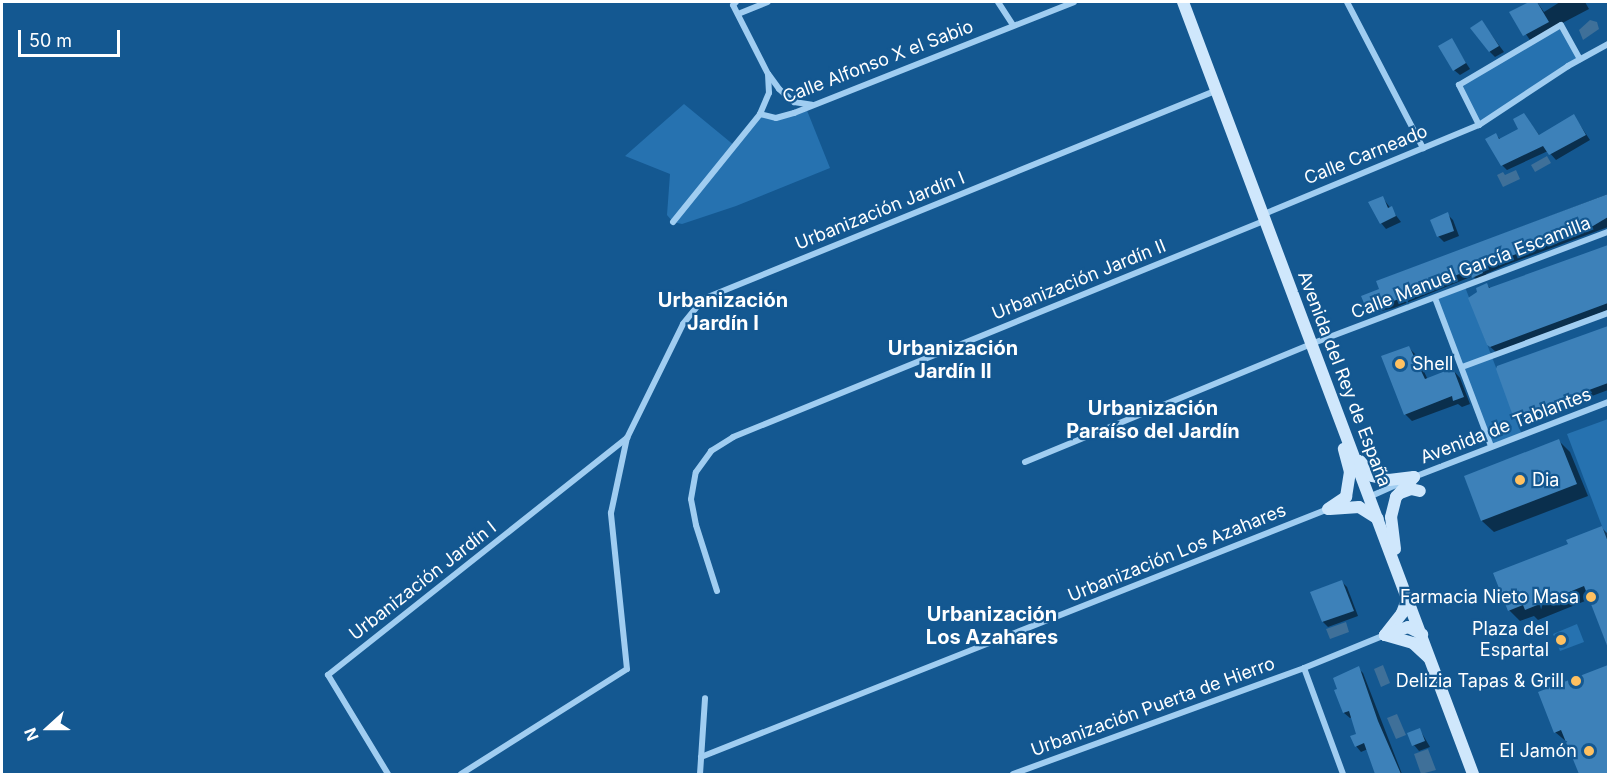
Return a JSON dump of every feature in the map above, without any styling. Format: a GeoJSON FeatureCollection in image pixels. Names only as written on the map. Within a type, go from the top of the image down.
{"type":"FeatureCollection","features":[{"type":"Feature","properties":{"kind":"main road","name":"Avenida del Rey de España"},"geometry":{"type":"LineString","coordinates":[[1183,2],[1473,773]]}},
{"type":"Feature","properties":{"kind":"main road"},"geometry":{"type":"LineString","coordinates":[[1328,509],[1346,497],[1350,472],[1335,407]]}},
{"type":"Feature","properties":{"kind":"main road"},"geometry":{"type":"LineString","coordinates":[[1352,452],[1372,476],[1389,480],[1414,477]]}},
{"type":"Feature","properties":{"kind":"main road"},"geometry":{"type":"LineString","coordinates":[[1385,635],[1402,613],[1406,593],[1395,548],[1391,517],[1400,493],[1414,477]]}},
{"type":"Feature","properties":{"kind":"main road"},"geometry":{"type":"LineString","coordinates":[[1400,493],[1411,489],[1420,491]]}},
{"type":"Feature","properties":{"kind":"main road"},"geometry":{"type":"LineString","coordinates":[[1328,509],[1359,507],[1378,519]]}},
{"type":"Feature","properties":{"kind":"main road"},"geometry":{"type":"LineString","coordinates":[[1385,635],[1408,627],[1422,634]]}},
{"type":"Feature","properties":{"kind":"main road"},"geometry":{"type":"LineString","coordinates":[[1385,635],[1413,643],[1431,660]]}},
{"type":"Feature","properties":{"kind":"street"},"geometry":{"type":"LineString","coordinates":[[738,14],[768,2]]}},
{"type":"Feature","properties":{"kind":"street"},"geometry":{"type":"LineString","coordinates":[[998,2],[1013,25]]}},
{"type":"Feature","properties":{"kind":"street","name":"Calle Alfonso X el Sabio"},"geometry":{"type":"LineString","coordinates":[[760,114],[776,117],[813,105],[1074,2]]}},
{"type":"Feature","properties":{"kind":"street"},"geometry":{"type":"LineString","coordinates":[[1347,2],[1423,148]]}},
{"type":"Feature","properties":{"kind":"street"},"geometry":{"type":"LineString","coordinates":[[733,3],[768,74],[779,89],[794,102],[813,105]]}},
{"type":"Feature","properties":{"kind":"street"},"geometry":{"type":"LineString","coordinates":[[1479,124],[1459,85],[1561,25],[1580,59]]}},
{"type":"Feature","properties":{"kind":"street","name":"Calle Carneado"},"geometry":{"type":"LineString","coordinates":[[1265,217],[1479,124],[1520,96],[1608,44]]}},
{"type":"Feature","properties":{"kind":"street"},"geometry":{"type":"LineString","coordinates":[[674,222],[760,114],[769,93],[768,74]]}},
{"type":"Feature","properties":{"kind":"street","name":"Urbanización Jardín I"},"geometry":{"type":"LineString","coordinates":[[461,774],[627,669],[610,513],[627,438],[683,324],[691,311],[703,299],[1215,92]]}},
{"type":"Feature","properties":{"kind":"street","name":"Urbanización Jardín II"},"geometry":{"type":"LineString","coordinates":[[717,591],[696,525],[691,499],[696,472],[711,451],[733,437],[1265,217]]}},
{"type":"Feature","properties":{"kind":"street","name":"Calle Manuel García Escamilla"},"geometry":{"type":"LineString","coordinates":[[1311,344],[1608,232]]}},
{"type":"Feature","properties":{"kind":"street"},"geometry":{"type":"LineString","coordinates":[[1435,298],[1491,446]]}},
{"type":"Feature","properties":{"kind":"street"},"geometry":{"type":"LineString","coordinates":[[1462,367],[1608,313]]}},
{"type":"Feature","properties":{"kind":"street"},"geometry":{"type":"LineString","coordinates":[[1025,462],[1311,344]]}},
{"type":"Feature","properties":{"kind":"street","name":"Avenida de Tablantes"},"geometry":{"type":"LineString","coordinates":[[1369,497],[1491,446],[1608,402]]}},
{"type":"Feature","properties":{"kind":"street","name":"Urbanización Jardín I"},"geometry":{"type":"LineString","coordinates":[[388,774],[328,675],[627,438]]}},
{"type":"Feature","properties":{"kind":"street","name":"Urbanización Los Azahares"},"geometry":{"type":"LineString","coordinates":[[701,757],[1328,509]]}},
{"type":"Feature","properties":{"kind":"street","name":"Urbanización Puerta de Hierro"},"geometry":{"type":"LineString","coordinates":[[1013,774],[1304,668],[1385,635]]}},
{"type":"Feature","properties":{"kind":"street","name":"Urbanización Puerta de Hierro"},"geometry":{"type":"LineString","coordinates":[[1304,668],[1343,774]]}},
{"type":"Feature","properties":{"kind":"street"},"geometry":{"type":"LineString","coordinates":[[700,774],[705,698]]}},
{"type":"Feature","properties":{"kind":"shaded area"},"geometry":{"type":"Polygon","coordinates":[[[1590,20],[1597,22],[1599,29],[1583,40],[1579,30],[1590,20]]]}},
{"type":"Feature","properties":{"kind":"shaded area"},"geometry":{"type":"Polygon","coordinates":[[[1561,25],[1580,59],[1479,125],[1459,85],[1561,25]]]}},
{"type":"Feature","properties":{"kind":"shaded area"},"geometry":{"type":"Polygon","coordinates":[[[684,104],[735,146],[760,114],[776,118],[806,108],[830,168],[736,206],[682,224],[673,222],[667,215],[670,174],[625,156],[684,104]]]}},
{"type":"Feature","properties":{"kind":"shaded area"},"geometry":{"type":"Polygon","coordinates":[[[1547,156],[1551,163],[1535,172],[1531,165],[1547,156]]]}},
{"type":"Feature","properties":{"kind":"shaded area"},"geometry":{"type":"Polygon","coordinates":[[[1516,170],[1520,179],[1503,187],[1497,175],[1503,172],[1505,175],[1516,170]]]}},
{"type":"Feature","properties":{"kind":"shaded area"},"geometry":{"type":"Polygon","coordinates":[[[1465,287],[1522,435],[1491,446],[1435,298],[1465,287]]]}},
{"type":"Feature","properties":{"kind":"shaded area"},"geometry":{"type":"Polygon","coordinates":[[[1608,419],[1608,542],[1567,434],[1608,419]]]}},
{"type":"Feature","properties":{"kind":"shaded area"},"geometry":{"type":"Polygon","coordinates":[[[1346,622],[1349,632],[1330,639],[1326,629],[1346,622]]]}},
{"type":"Feature","properties":{"kind":"shaded area"},"geometry":{"type":"Polygon","coordinates":[[[1577,624],[1584,642],[1560,651],[1553,634],[1577,624]]]}},
{"type":"Feature","properties":{"kind":"shaded area"},"geometry":{"type":"Polygon","coordinates":[[[1383,665],[1390,683],[1381,687],[1374,669],[1383,665]]]}},
{"type":"Feature","properties":{"kind":"shaded area"},"geometry":{"type":"Polygon","coordinates":[[[1397,714],[1406,735],[1396,739],[1387,718],[1397,714]]]}},
{"type":"Feature","properties":{"kind":"shaded area"},"geometry":{"type":"Polygon","coordinates":[[[1428,749],[1436,770],[1421,774],[1414,754],[1428,749]]]}},
{"type":"Feature","properties":{"kind":"building"},"geometry":{"type":"Polygon","coordinates":[[[1529,2],[1537,2],[1549,22],[1523,36],[1509,12],[1529,2]]]}},
{"type":"Feature","properties":{"kind":"building"},"geometry":{"type":"Polygon","coordinates":[[[1482,20],[1499,46],[1489,52],[1470,28],[1482,20]]]}},
{"type":"Feature","properties":{"kind":"building"},"geometry":{"type":"Polygon","coordinates":[[[1452,38],[1466,63],[1453,71],[1438,46],[1452,38]]]}},
{"type":"Feature","properties":{"kind":"building"},"geometry":{"type":"Polygon","coordinates":[[[1524,113],[1539,135],[1574,114],[1586,135],[1549,155],[1543,146],[1501,166],[1485,139],[1496,133],[1499,139],[1518,129],[1513,119],[1524,113]]]}},
{"type":"Feature","properties":{"kind":"building"},"geometry":{"type":"Polygon","coordinates":[[[1608,194],[1608,217],[1593,226],[1481,268],[1483,273],[1472,278],[1469,270],[1384,305],[1366,308],[1361,296],[1379,289],[1376,281],[1608,194]]]}},
{"type":"Feature","properties":{"kind":"building"},"geometry":{"type":"Polygon","coordinates":[[[1383,196],[1388,208],[1392,206],[1396,216],[1380,224],[1368,202],[1383,196]]]}},
{"type":"Feature","properties":{"kind":"building"},"geometry":{"type":"Polygon","coordinates":[[[1448,212],[1454,231],[1437,237],[1430,220],[1448,212]]]}},
{"type":"Feature","properties":{"kind":"building"},"geometry":{"type":"Polygon","coordinates":[[[1608,245],[1608,303],[1490,347],[1487,345],[1468,298],[1477,292],[1476,288],[1487,283],[1489,288],[1608,245]]]}},
{"type":"Feature","properties":{"kind":"building"},"geometry":{"type":"Polygon","coordinates":[[[1608,326],[1608,383],[1516,417],[1513,416],[1496,369],[1497,366],[1608,326]]]}},
{"type":"Feature","properties":{"kind":"building"},"geometry":{"type":"Polygon","coordinates":[[[1409,346],[1425,379],[1453,368],[1464,397],[1453,401],[1452,396],[1404,415],[1381,356],[1409,346]]]}},
{"type":"Feature","properties":{"kind":"building","name":"Dia"},"geometry":{"type":"Polygon","coordinates":[[[1559,439],[1577,484],[1481,521],[1464,476],[1559,439]]]}},
{"type":"Feature","properties":{"kind":"building"},"geometry":{"type":"Polygon","coordinates":[[[1602,526],[1608,542],[1608,648],[1584,586],[1525,610],[1523,605],[1508,611],[1493,573],[1568,544],[1566,540],[1602,526]]]}},
{"type":"Feature","properties":{"kind":"building"},"geometry":{"type":"Polygon","coordinates":[[[1342,580],[1354,611],[1322,622],[1310,592],[1342,580]]]}},
{"type":"Feature","properties":{"kind":"building"},"geometry":{"type":"Polygon","coordinates":[[[1608,665],[1608,774],[1579,774],[1561,730],[1554,733],[1538,692],[1608,665]]]}},
{"type":"Feature","properties":{"kind":"building"},"geometry":{"type":"Polygon","coordinates":[[[1359,666],[1378,721],[1401,774],[1375,774],[1364,743],[1355,747],[1350,736],[1356,734],[1349,711],[1343,713],[1334,690],[1337,689],[1333,678],[1359,666]]]}},
{"type":"Feature","properties":{"kind":"building"},"geometry":{"type":"Polygon","coordinates":[[[1420,728],[1425,741],[1412,746],[1407,733],[1420,728]]]}},
{"type":"Feature","properties":{"kind":"place","name":"Shell"},"geometry":{"type":"Point","coordinates":[1400,364]}},
{"type":"Feature","properties":{"kind":"place","name":"Dia"},"geometry":{"type":"Point","coordinates":[1520,480]}},
{"type":"Feature","properties":{"kind":"place","name":"Farmacia Nieto Masa"},"geometry":{"type":"Point","coordinates":[1591,597]}},
{"type":"Feature","properties":{"kind":"place","name":"Plaza del Espartal"},"geometry":{"type":"Point","coordinates":[1561,640]}},
{"type":"Feature","properties":{"kind":"place","name":"Delizia Tapas & Grill"},"geometry":{"type":"Point","coordinates":[1576,681]}},
{"type":"Feature","properties":{"kind":"place","name":"El Jamón"},"geometry":{"type":"Point","coordinates":[1589,751]}},
{"type":"Feature","properties":{"kind":"district","name":"Urbanización Jardín I"},"geometry":{"type":"Point","coordinates":[723,312]}},
{"type":"Feature","properties":{"kind":"district","name":"Urbanización Jardín II"},"geometry":{"type":"Point","coordinates":[953,360]}},
{"type":"Feature","properties":{"kind":"district","name":"Urbanización Paraíso del Jardín"},"geometry":{"type":"Point","coordinates":[1153,420]}},
{"type":"Feature","properties":{"kind":"district","name":"Urbanización Los Azahares"},"geometry":{"type":"Point","coordinates":[992,626]}}]}
